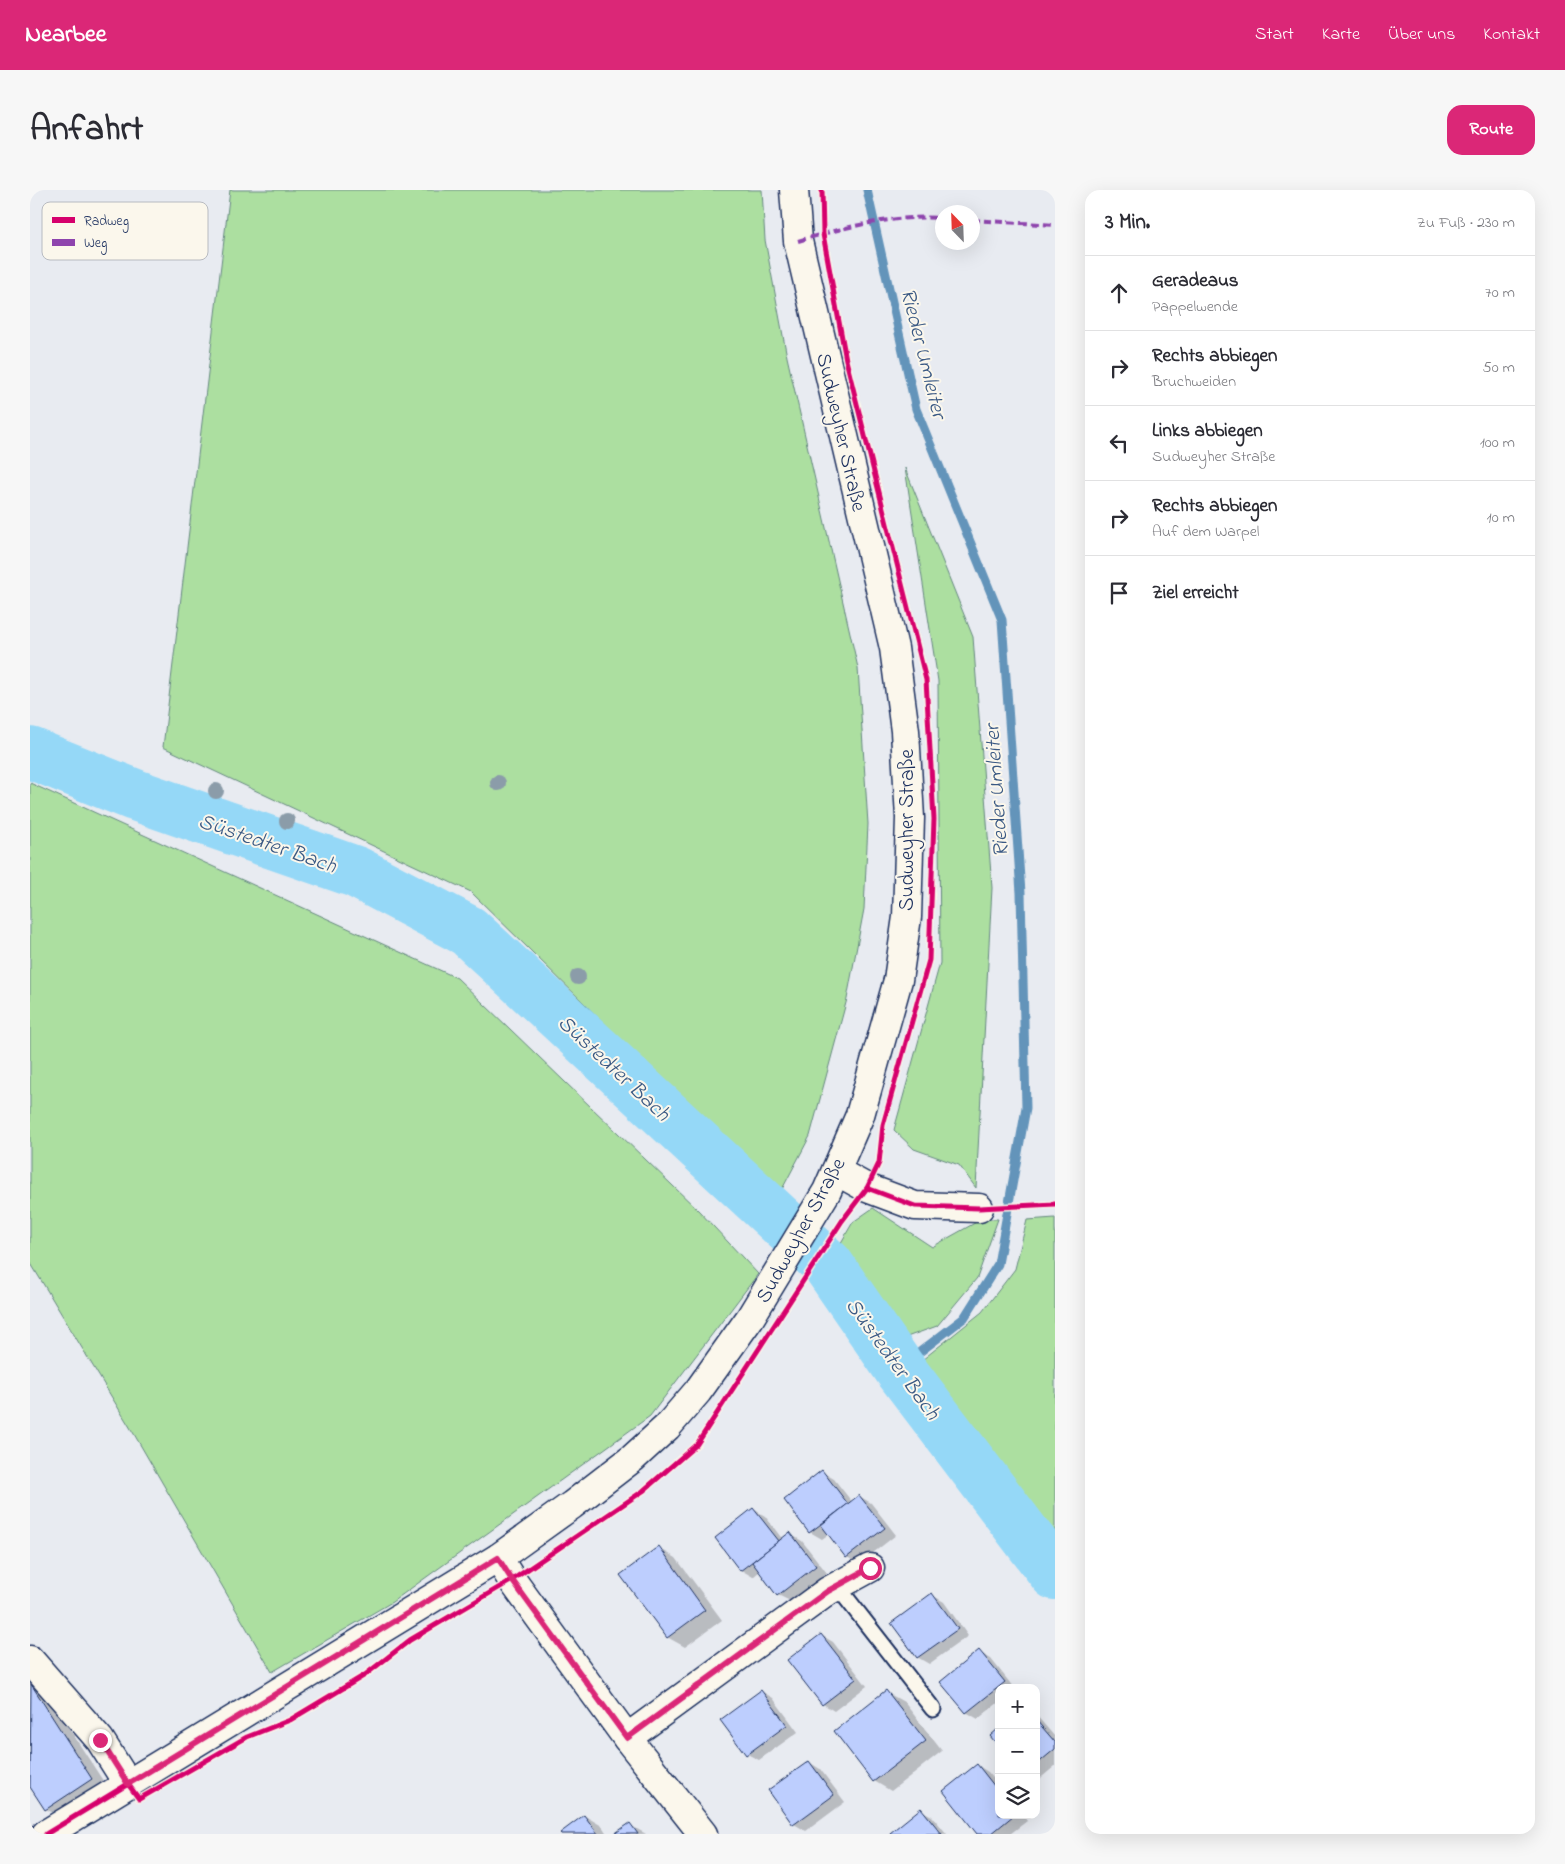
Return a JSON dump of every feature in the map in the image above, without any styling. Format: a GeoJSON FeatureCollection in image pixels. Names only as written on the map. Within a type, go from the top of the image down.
{"type":"FeatureCollection","features":[{"type":"Feature","properties":{"kind":"street","name":"Sudweyher Straße"},"geometry":{"type":"LineString","coordinates":[[46,1834],[498,1558],[633,1458],[667,1427],[698,1391],[750,1318],[831,1181],[860,1115],[898,980],[906,917],[910,818],[906,732],[894,648],[798,242],[794,190]]}},
{"type":"Feature","properties":{"kind":"street"},"geometry":{"type":"LineString","coordinates":[[831,1181],[867,1188],[915,1206],[979,1208]]}},
{"type":"Feature","properties":{"kind":"street"},"geometry":{"type":"LineString","coordinates":[[498,1558],[627,1738],[703,1834]]}},
{"type":"Feature","properties":{"kind":"street"},"geometry":{"type":"LineString","coordinates":[[627,1738],[837,1586],[870,1568]]}},
{"type":"Feature","properties":{"kind":"street"},"geometry":{"type":"LineString","coordinates":[[30,1660],[100,1740],[128,1784]]}},
{"type":"Feature","properties":{"kind":"lane"},"geometry":{"type":"LineString","coordinates":[[837,1586],[932,1709]]}},
{"type":"Feature","properties":{"kind":"green space"},"geometry":{"type":"Polygon","coordinates":[[[230,190],[762,190],[765,240],[787,357],[858,668],[868,824],[864,909],[847,999],[810,1136],[779,1195],[471,892],[163,747],[230,190]]]}},
{"type":"Feature","properties":{"kind":"green space"},"geometry":{"type":"Polygon","coordinates":[[[905,468],[973,637],[992,888],[976,1188],[959,1165],[914,1149],[894,1130],[940,963],[938,681],[905,468]]]}},
{"type":"Feature","properties":{"kind":"green space"},"geometry":{"type":"Polygon","coordinates":[[[30,783],[457,978],[699,1211],[758,1274],[650,1416],[392,1602],[272,1672],[134,1434],[30,1262],[30,783]]]}},
{"type":"Feature","properties":{"kind":"green space"},"geometry":{"type":"Polygon","coordinates":[[[873,1208],[932,1247],[982,1219],[998,1219],[977,1278],[937,1326],[904,1338],[835,1253],[853,1222],[873,1208]]]}},
{"type":"Feature","properties":{"kind":"green space"},"geometry":{"type":"Polygon","coordinates":[[[1055,1218],[1055,1545],[954,1413],[922,1360],[982,1312],[1015,1269],[1027,1220],[1055,1218]]]}},
{"type":"Feature","properties":{"kind":"building"},"geometry":{"type":"Polygon","coordinates":[[[822,1470],[848,1504],[809,1533],[784,1500],[822,1470]]]}},
{"type":"Feature","properties":{"kind":"building"},"geometry":{"type":"Polygon","coordinates":[[[859,1495],[885,1528],[846,1558],[821,1525],[859,1495]]]}},
{"type":"Feature","properties":{"kind":"building"},"geometry":{"type":"Polygon","coordinates":[[[753,1508],[779,1541],[740,1571],[715,1538],[753,1508]]]}},
{"type":"Feature","properties":{"kind":"building"},"geometry":{"type":"Polygon","coordinates":[[[790,1532],[816,1566],[777,1596],[752,1562],[790,1532]]]}},
{"type":"Feature","properties":{"kind":"building"},"geometry":{"type":"Polygon","coordinates":[[[659,1546],[705,1610],[667,1638],[620,1575],[659,1546]]]}},
{"type":"Feature","properties":{"kind":"building"},"geometry":{"type":"Polygon","coordinates":[[[932,1593],[958,1629],[917,1658],[891,1623],[932,1593]]]}},
{"type":"Feature","properties":{"kind":"building"},"geometry":{"type":"Polygon","coordinates":[[[821,1634],[856,1679],[822,1705],[787,1660],[821,1634]]]}},
{"type":"Feature","properties":{"kind":"building"},"geometry":{"type":"Polygon","coordinates":[[[979,1650],[1005,1682],[995,1684],[995,1690],[966,1713],[940,1682],[979,1650]]]}},
{"type":"Feature","properties":{"kind":"building"},"geometry":{"type":"Polygon","coordinates":[[[31,1684],[92,1779],[45,1810],[30,1787],[31,1684]]]}},
{"type":"Feature","properties":{"kind":"building"},"geometry":{"type":"Polygon","coordinates":[[[761,1690],[787,1725],[746,1755],[720,1720],[761,1690]]]}},
{"type":"Feature","properties":{"kind":"building"},"geometry":{"type":"Polygon","coordinates":[[[886,1690],[926,1741],[873,1782],[834,1731],[886,1690]]]}},
{"type":"Feature","properties":{"kind":"building"},"geometry":{"type":"Polygon","coordinates":[[[1040,1725],[1055,1742],[1055,1749],[1040,1762],[1040,1725]]]}},
{"type":"Feature","properties":{"kind":"building"},"geometry":{"type":"Polygon","coordinates":[[[995,1732],[995,1742],[990,1736],[995,1732]]]}},
{"type":"Feature","properties":{"kind":"building"},"geometry":{"type":"Polygon","coordinates":[[[809,1761],[834,1795],[793,1825],[768,1790],[809,1761]]]}},
{"type":"Feature","properties":{"kind":"building"},"geometry":{"type":"Polygon","coordinates":[[[977,1764],[995,1787],[995,1819],[1009,1819],[991,1834],[977,1834],[943,1791],[977,1764]]]}},
{"type":"Feature","properties":{"kind":"building"},"geometry":{"type":"Polygon","coordinates":[[[921,1808],[942,1834],[890,1834],[890,1833],[921,1808]]]}},
{"type":"Feature","properties":{"kind":"building"},"geometry":{"type":"Polygon","coordinates":[[[584,1815],[598,1834],[560,1833],[584,1815]]]}},
{"type":"Feature","properties":{"kind":"building"},"geometry":{"type":"Polygon","coordinates":[[[630,1823],[638,1834],[614,1834],[630,1823]]]}},
{"type":"Feature","properties":{"kind":"waterway","name":"Rieder Umleiter"},"geometry":{"type":"LineString","coordinates":[[867,190],[916,409],[1002,620],[1021,893],[1026,1108],[998,1264],[964,1318],[899,1368]]}},
{"type":"Feature","properties":{"kind":"waterway","name":"Süstedter Bach"},"geometry":{"type":"LineString","coordinates":[[30,753],[135,795],[356,872],[468,931],[828,1265],[899,1368],[1055,1574]]}},
{"type":"Feature","properties":{"kind":"marked path"},"geometry":{"type":"LineString","coordinates":[[798,241],[869,223],[905,218],[935,218]]}},
{"type":"Feature","properties":{"kind":"marked path"},"geometry":{"type":"LineString","coordinates":[[980,220],[1055,225]]}},
{"type":"Feature","properties":{"kind":"cycle path"},"geometry":{"type":"LineString","coordinates":[[46,1834],[128,1784],[139,1799],[247,1737],[290,1720],[365,1675],[410,1640],[512,1580],[643,1491],[697,1444],[842,1221],[867,1188],[879,1163],[883,1125],[929,960],[934,819],[926,680],[846,360],[823,234],[822,190]]}},
{"type":"Feature","properties":{"kind":"cycle path"},"geometry":{"type":"LineString","coordinates":[[867,1188],[915,1206],[979,1208],[1055,1204]]}},
{"type":"Feature","properties":{"kind":"route"},"geometry":{"type":"LineString","coordinates":[[100,1740],[128,1784],[498,1558],[627,1738],[828,1591],[870,1568]]}}]}
